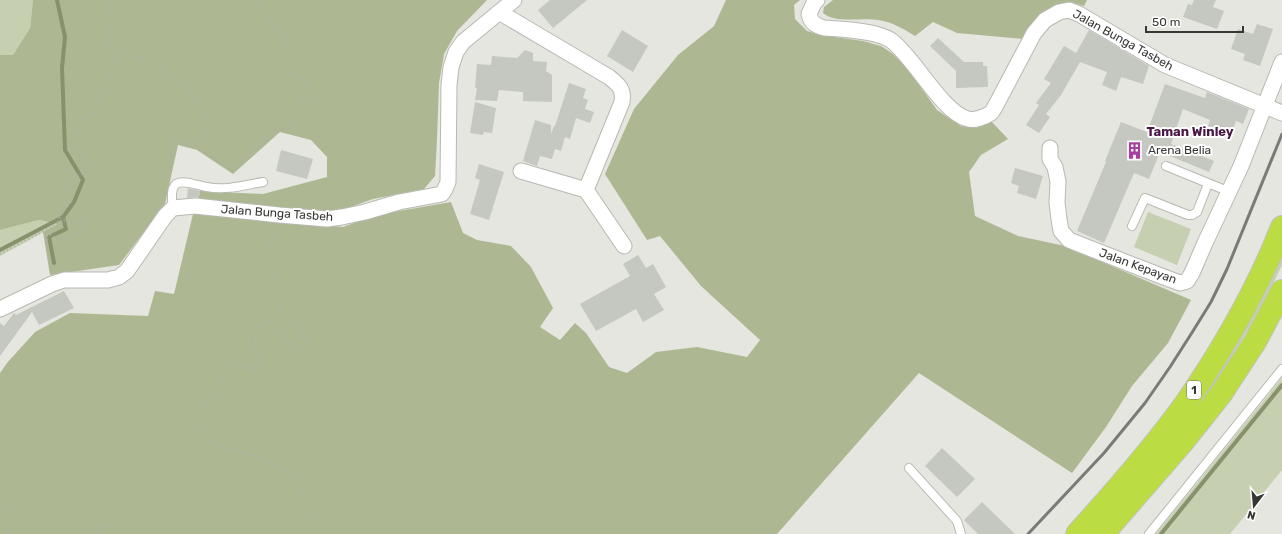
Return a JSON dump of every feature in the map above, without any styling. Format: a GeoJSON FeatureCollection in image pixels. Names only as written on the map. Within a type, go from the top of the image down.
{"type":"FeatureCollection","features":[{"type":"Feature","properties":{"kind":"highway","name":"1"},"geometry":{"type":"LineString","coordinates":[[1077,534],[1143,457],[1185,403],[1205,374],[1249,299],[1282,227]]}},
{"type":"Feature","properties":{"kind":"highway","name":"1"},"geometry":{"type":"LineString","coordinates":[[1103,534],[1182,443],[1221,394],[1255,342],[1282,291]]}},
{"type":"Feature","properties":{"kind":"street","name":"Jalan Bunga Tasbeh"},"geometry":{"type":"LineString","coordinates":[[173,208],[195,206],[327,219],[365,212],[399,202],[442,194],[448,182],[449,85],[451,67],[456,52],[463,42],[514,0]]}},
{"type":"Feature","properties":{"kind":"street","name":"Jalan Bunga Tasbeh"},"geometry":{"type":"LineString","coordinates":[[817,0],[809,14],[811,22],[824,28],[883,36],[892,41],[912,62],[951,110],[961,117],[969,120],[979,118],[991,112],[1034,33],[1045,20],[1059,12],[1069,10],[1079,14],[1165,65],[1282,113]]}},
{"type":"Feature","properties":{"kind":"street"},"geometry":{"type":"LineString","coordinates":[[499,12],[609,77],[621,88],[623,95],[622,102],[586,190]]}},
{"type":"Feature","properties":{"kind":"street","name":"Jalan Kepayan"},"geometry":{"type":"LineString","coordinates":[[1050,148],[1050,159],[1055,167],[1058,182],[1057,203],[1061,231],[1069,240],[1180,283],[1186,280],[1192,273],[1205,242],[1230,192],[1282,62]]}},
{"type":"Feature","properties":{"kind":"street"},"geometry":{"type":"LineString","coordinates":[[521,171],[586,190],[624,246]]}},
{"type":"Feature","properties":{"kind":"street"},"geometry":{"type":"LineString","coordinates":[[0,309],[52,284],[64,280],[108,280],[119,277],[127,270],[165,216],[173,208]]}},
{"type":"Feature","properties":{"kind":"lane"},"geometry":{"type":"LineString","coordinates":[[1166,166],[1230,192]]}},
{"type":"Feature","properties":{"kind":"lane"},"geometry":{"type":"LineString","coordinates":[[173,208],[172,191],[174,186],[178,183],[191,184],[207,188],[223,188],[263,182]]}},
{"type":"Feature","properties":{"kind":"lane"},"geometry":{"type":"LineString","coordinates":[[1132,226],[1145,198],[1188,215],[1196,212],[1208,184]]}},
{"type":"Feature","properties":{"kind":"lane"},"geometry":{"type":"LineString","coordinates":[[1149,534],[1282,369]]}},
{"type":"Feature","properties":{"kind":"lane"},"geometry":{"type":"LineString","coordinates":[[909,468],[957,521],[961,534]]}},
{"type":"Feature","properties":{"kind":"path"},"geometry":{"type":"LineString","coordinates":[[107,0],[112,17],[107,47],[112,47],[152,64],[175,79],[194,95],[206,114],[207,130],[198,147]]}},
{"type":"Feature","properties":{"kind":"path"},"geometry":{"type":"LineString","coordinates":[[166,181],[176,139],[198,147],[232,170],[277,128],[288,130],[295,122],[302,99],[309,101],[312,96],[308,85],[300,77],[286,70],[281,63],[286,37],[278,31],[256,0]]}},
{"type":"Feature","properties":{"kind":"path"},"geometry":{"type":"LineString","coordinates":[[58,223],[62,211],[72,200],[65,186],[74,183],[77,176],[85,172],[90,165],[86,159],[77,153],[73,146],[76,132],[81,120],[93,113],[97,107],[102,90],[106,86],[120,51]]}},
{"type":"Feature","properties":{"kind":"path"},"geometry":{"type":"LineString","coordinates":[[67,168],[77,176]]}},
{"type":"Feature","properties":{"kind":"path"},"geometry":{"type":"LineString","coordinates":[[279,215],[265,260],[270,274],[275,276],[280,306],[291,322],[306,338],[307,345],[299,348],[284,338],[268,320],[255,332],[250,343],[258,357],[260,368],[254,371],[246,366],[231,362],[224,373],[220,389],[202,406],[198,420],[211,441],[232,450],[250,454],[301,478],[298,489],[307,507],[327,534]]}},
{"type":"Feature","properties":{"kind":"path"},"geometry":{"type":"LineString","coordinates":[[0,254],[58,223],[66,220],[71,223],[77,221],[81,216],[86,216],[86,221],[76,237],[72,240],[55,238],[50,234],[46,236],[51,272]]}},
{"type":"Feature","properties":{"kind":"path"},"geometry":{"type":"LineString","coordinates":[[0,504],[10,507],[11,516],[8,534]]}},
{"type":"Feature","properties":{"kind":"path"},"geometry":{"type":"LineString","coordinates":[[93,534],[103,526],[117,524]]}},
{"type":"Feature","properties":{"kind":"green space"},"geometry":{"type":"Polygon","coordinates":[[[0,0],[33,0],[30,28],[13,55],[0,55],[0,0]]]}},
{"type":"Feature","properties":{"kind":"green space"},"geometry":{"type":"Polygon","coordinates":[[[33,0],[487,0],[457,31],[444,54],[439,83],[435,176],[424,189],[373,199],[342,210],[324,211],[287,210],[198,201],[200,191],[263,194],[327,177],[327,157],[311,140],[280,132],[233,174],[197,150],[178,145],[165,204],[119,265],[50,275],[43,232],[58,224],[39,220],[0,230],[0,55],[13,55],[30,28],[33,0]]]}},
{"type":"Feature","properties":{"kind":"green space"},"geometry":{"type":"Polygon","coordinates":[[[726,0],[800,0],[794,5],[795,19],[807,31],[821,35],[863,41],[881,46],[893,54],[907,68],[937,110],[961,126],[976,128],[991,121],[1008,139],[981,155],[969,172],[975,216],[1018,236],[1065,246],[1191,300],[1168,343],[1132,386],[1106,427],[1072,473],[919,373],[777,534],[0,534],[0,373],[35,332],[70,313],[148,316],[155,291],[174,294],[193,214],[343,227],[376,215],[451,202],[463,233],[477,240],[511,246],[531,267],[553,308],[540,327],[560,340],[575,323],[586,333],[609,367],[627,373],[656,352],[697,347],[747,357],[760,340],[701,286],[660,236],[647,240],[605,174],[634,109],[678,55],[714,26],[726,0]]]}},
{"type":"Feature","properties":{"kind":"green space"},"geometry":{"type":"Polygon","coordinates":[[[833,0],[1087,0],[1084,6],[1071,2],[1056,6],[1024,39],[957,33],[933,22],[915,36],[888,22],[872,19],[842,19],[828,16],[823,13],[824,7],[833,0]]]}},
{"type":"Feature","properties":{"kind":"green space"},"geometry":{"type":"Polygon","coordinates":[[[1148,212],[1191,229],[1177,265],[1134,247],[1148,212]]]}},
{"type":"Feature","properties":{"kind":"green space"},"geometry":{"type":"Polygon","coordinates":[[[39,220],[59,224],[0,256],[0,230],[39,220]]]}},
{"type":"Feature","properties":{"kind":"green space"},"geometry":{"type":"Polygon","coordinates":[[[1282,257],[1282,265],[1268,294],[1236,351],[1211,389],[1196,407],[1195,405],[1232,352],[1257,308],[1282,257]]]}},
{"type":"Feature","properties":{"kind":"green space"},"geometry":{"type":"Polygon","coordinates":[[[1282,378],[1282,470],[1230,534],[1156,534],[1282,378]]]}},
{"type":"Feature","properties":{"kind":"building"},"geometry":{"type":"Polygon","coordinates":[[[550,0],[587,0],[553,28],[538,10],[550,0]]]}},
{"type":"Feature","properties":{"kind":"building"},"geometry":{"type":"Polygon","coordinates":[[[1194,0],[1216,0],[1213,7],[1224,11],[1217,29],[1183,17],[1188,4],[1192,5],[1194,0]]]}},
{"type":"Feature","properties":{"kind":"building"},"geometry":{"type":"Polygon","coordinates":[[[1257,24],[1273,29],[1260,66],[1243,60],[1245,54],[1231,49],[1238,29],[1253,34],[1257,24]]]}},
{"type":"Feature","properties":{"kind":"building"},"geometry":{"type":"Polygon","coordinates":[[[622,30],[648,46],[633,72],[607,56],[622,30]]]}},
{"type":"Feature","properties":{"kind":"building"},"geometry":{"type":"Polygon","coordinates":[[[1089,30],[1149,66],[1143,84],[1121,77],[1116,91],[1102,85],[1107,72],[1080,62],[1061,95],[1046,114],[1050,117],[1039,133],[1026,125],[1039,105],[1036,103],[1051,83],[1044,79],[1064,46],[1076,53],[1089,30]]]}},
{"type":"Feature","properties":{"kind":"building"},"geometry":{"type":"Polygon","coordinates":[[[938,38],[964,62],[983,62],[983,66],[987,66],[988,87],[956,88],[956,71],[930,46],[938,38]]]}},
{"type":"Feature","properties":{"kind":"building"},"geometry":{"type":"Polygon","coordinates":[[[525,50],[533,53],[533,61],[547,62],[546,71],[552,75],[552,102],[523,101],[523,92],[499,90],[497,101],[475,100],[477,88],[475,88],[477,64],[491,65],[492,56],[517,58],[525,50]]]}},
{"type":"Feature","properties":{"kind":"building"},"geometry":{"type":"Polygon","coordinates":[[[569,83],[586,89],[583,98],[588,100],[585,109],[594,112],[590,123],[576,118],[570,139],[565,137],[561,151],[555,149],[552,159],[540,156],[537,166],[523,161],[535,120],[551,125],[551,134],[569,83]]]}},
{"type":"Feature","properties":{"kind":"building"},"geometry":{"type":"Polygon","coordinates":[[[1165,84],[1205,98],[1207,92],[1249,109],[1243,124],[1236,121],[1233,130],[1228,128],[1226,133],[1208,126],[1210,120],[1183,109],[1171,144],[1214,161],[1209,172],[1160,152],[1149,179],[1134,173],[1104,243],[1077,231],[1121,122],[1147,132],[1165,84]]]}},
{"type":"Feature","properties":{"kind":"building"},"geometry":{"type":"Polygon","coordinates":[[[475,102],[496,108],[492,133],[484,132],[483,135],[470,133],[475,102]]]}},
{"type":"Feature","properties":{"kind":"building"},"geometry":{"type":"Polygon","coordinates":[[[281,150],[313,159],[307,179],[276,171],[281,150]]]}},
{"type":"Feature","properties":{"kind":"building"},"geometry":{"type":"Polygon","coordinates":[[[479,164],[504,172],[489,220],[470,214],[480,180],[475,178],[479,164]]]}},
{"type":"Feature","properties":{"kind":"building"},"geometry":{"type":"Polygon","coordinates":[[[1015,168],[1043,176],[1036,199],[1017,193],[1019,186],[1011,183],[1015,168]]]}},
{"type":"Feature","properties":{"kind":"building"},"geometry":{"type":"Polygon","coordinates":[[[188,188],[200,191],[199,197],[187,198],[188,188]]]}},
{"type":"Feature","properties":{"kind":"building"},"geometry":{"type":"Polygon","coordinates":[[[638,255],[646,268],[653,264],[666,287],[654,294],[664,310],[643,322],[636,309],[596,331],[580,304],[630,276],[623,264],[638,255]]]}},
{"type":"Feature","properties":{"kind":"building"},"geometry":{"type":"Polygon","coordinates":[[[64,291],[74,308],[39,325],[32,312],[0,356],[0,323],[4,326],[14,313],[16,315],[64,291]]]}},
{"type":"Feature","properties":{"kind":"building"},"geometry":{"type":"Polygon","coordinates":[[[942,448],[975,479],[957,497],[925,466],[942,448]]]}},
{"type":"Feature","properties":{"kind":"building"},"geometry":{"type":"Polygon","coordinates":[[[982,502],[1015,534],[978,534],[964,520],[982,502]]]}},
{"type":"Feature","properties":{"kind":"waterway"},"geometry":{"type":"LineString","coordinates":[[0,250],[63,217],[74,202],[83,180],[65,150],[62,68],[65,37],[57,0]]}},
{"type":"Feature","properties":{"kind":"waterway"},"geometry":{"type":"LineString","coordinates":[[54,263],[49,237],[66,229],[63,217]]}},
{"type":"Feature","properties":{"kind":"waterway"},"geometry":{"type":"LineString","coordinates":[[1161,534],[1282,385]]}},
{"type":"Feature","properties":{"kind":"railway"},"geometry":{"type":"LineString","coordinates":[[1028,534],[1104,453],[1145,403],[1193,331],[1211,302],[1227,269],[1282,134]]}},
{"type":"Feature","properties":{"kind":"place","name":"Arena Belia"},"geometry":{"type":"Point","coordinates":[1135,150]}},
{"type":"Feature","properties":{"kind":"district","name":"Taman Winley"},"geometry":{"type":"Point","coordinates":[1190,131]}}]}
